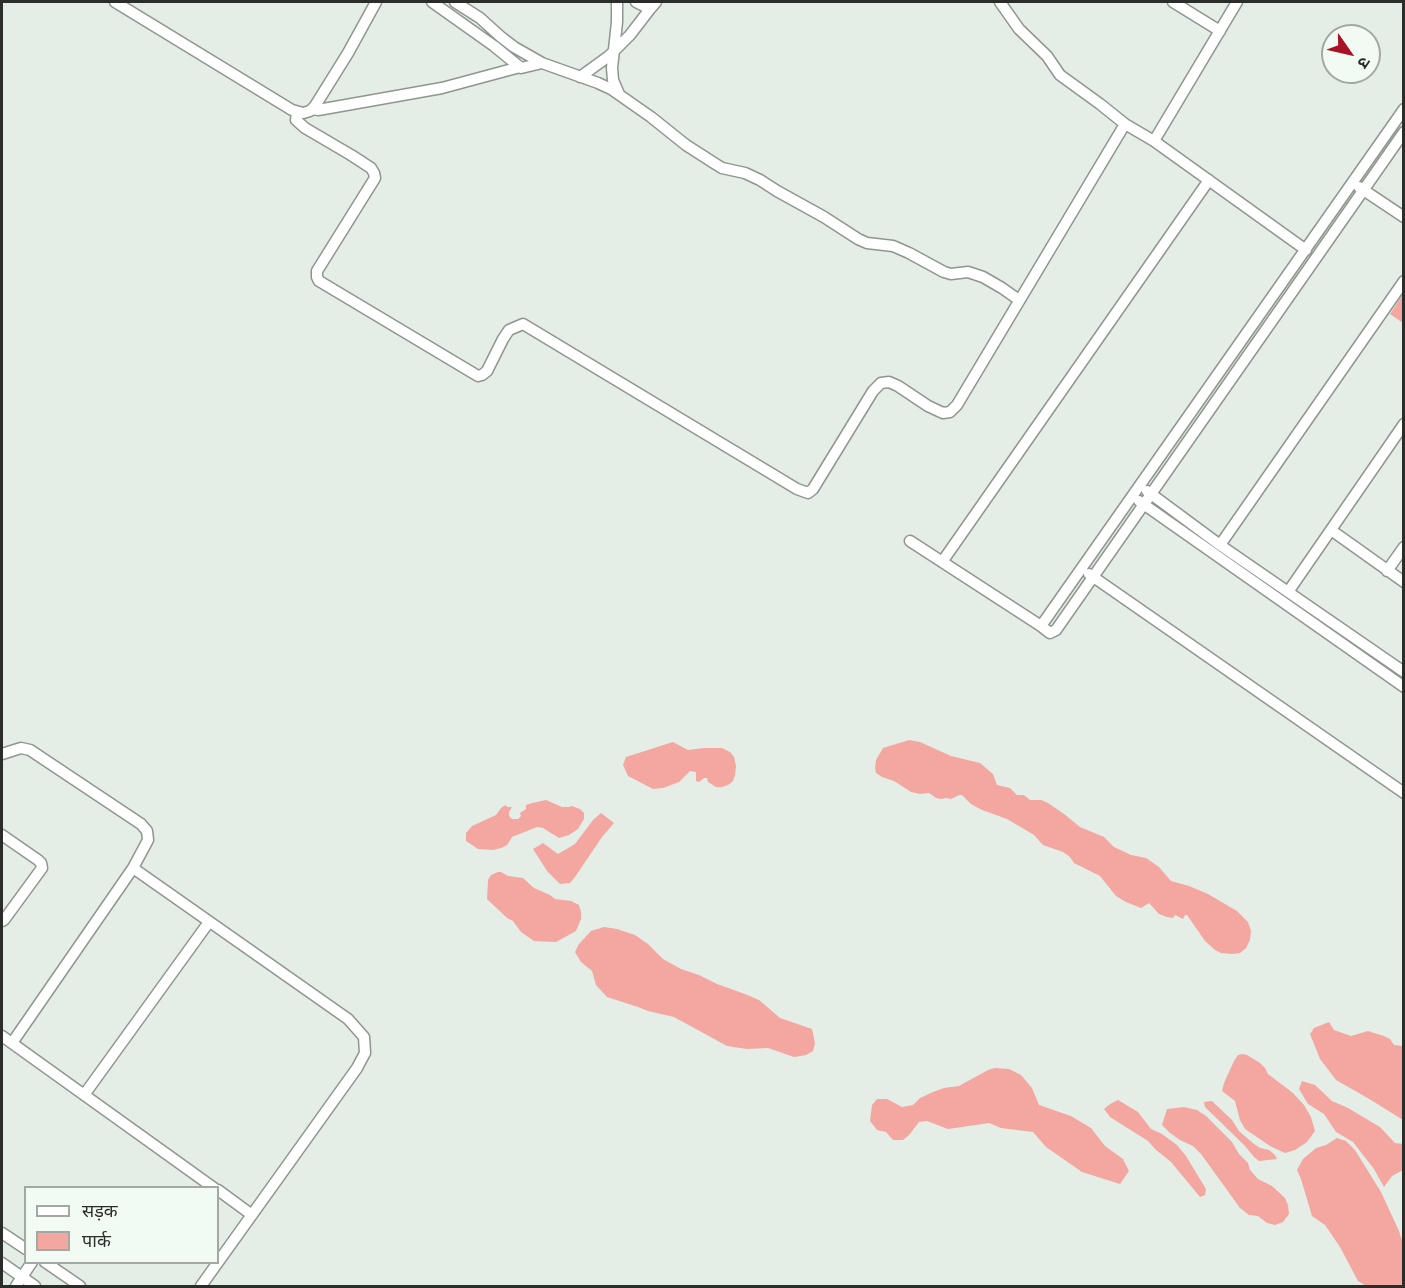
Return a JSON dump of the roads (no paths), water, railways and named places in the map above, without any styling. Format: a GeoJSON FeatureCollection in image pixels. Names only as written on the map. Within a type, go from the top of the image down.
{"type":"FeatureCollection","features":[{"type":"Feature","properties":{"kind":"street"},"geometry":{"type":"LineString","coordinates":[[115,2],[297,112],[303,113],[313,109],[328,109],[442,88],[542,63]]}},
{"type":"Feature","properties":{"kind":"street"},"geometry":{"type":"LineString","coordinates":[[313,109],[376,2]]}},
{"type":"Feature","properties":{"kind":"street"},"geometry":{"type":"LineString","coordinates":[[432,2],[520,67]]}},
{"type":"Feature","properties":{"kind":"street"},"geometry":{"type":"LineString","coordinates":[[454,2],[480,18],[501,38],[542,63],[598,83],[619,94],[686,145],[722,168],[745,173],[760,180],[867,243],[893,246],[944,272],[951,274],[968,272],[982,277],[1019,300]]}},
{"type":"Feature","properties":{"kind":"street"},"geometry":{"type":"LineString","coordinates":[[617,2],[613,80],[619,94]]}},
{"type":"Feature","properties":{"kind":"street"},"geometry":{"type":"LineString","coordinates":[[580,76],[613,52],[630,35],[653,5],[636,2]]}},
{"type":"Feature","properties":{"kind":"street"},"geometry":{"type":"LineString","coordinates":[[1000,2],[1019,29],[1047,56],[1060,75],[1125,124],[1154,141],[1305,250]]}},
{"type":"Feature","properties":{"kind":"street"},"geometry":{"type":"LineString","coordinates":[[1173,2],[1220,31]]}},
{"type":"Feature","properties":{"kind":"street"},"geometry":{"type":"LineString","coordinates":[[1154,141],[1237,2]]}},
{"type":"Feature","properties":{"kind":"street"},"geometry":{"type":"LineString","coordinates":[[1041,626],[1404,109]]}},
{"type":"Feature","properties":{"kind":"street"},"geometry":{"type":"LineString","coordinates":[[297,112],[296,120],[304,128],[371,168],[375,178],[317,271],[320,282],[478,376],[486,371],[510,330],[523,324],[808,493],[813,489],[873,391],[881,383],[885,381],[898,386],[943,413],[950,412],[957,405],[1125,124]]}},
{"type":"Feature","properties":{"kind":"street"},"geometry":{"type":"LineString","coordinates":[[910,541],[1050,633],[1056,630],[1404,132]]}},
{"type":"Feature","properties":{"kind":"street"},"geometry":{"type":"LineString","coordinates":[[942,562],[1209,180]]}},
{"type":"Feature","properties":{"kind":"street"},"geometry":{"type":"LineString","coordinates":[[1352,182],[1404,217]]}},
{"type":"Feature","properties":{"kind":"street"},"geometry":{"type":"LineString","coordinates":[[1220,545],[1404,281]]}},
{"type":"Feature","properties":{"kind":"street"},"geometry":{"type":"LineString","coordinates":[[1288,592],[1404,424]]}},
{"type":"Feature","properties":{"kind":"street"},"geometry":{"type":"LineString","coordinates":[[1139,485],[1220,545],[1404,672]]}},
{"type":"Feature","properties":{"kind":"street"},"geometry":{"type":"LineString","coordinates":[[1132,496],[1404,687]]}},
{"type":"Feature","properties":{"kind":"street"},"geometry":{"type":"LineString","coordinates":[[1331,530],[1404,582]]}},
{"type":"Feature","properties":{"kind":"street"},"geometry":{"type":"LineString","coordinates":[[1387,570],[1404,548]]}},
{"type":"Feature","properties":{"kind":"street"},"geometry":{"type":"LineString","coordinates":[[1082,569],[1404,793]]}},
{"type":"Feature","properties":{"kind":"street"},"geometry":{"type":"LineString","coordinates":[[2,754],[21,748],[30,750],[141,824],[147,831],[148,840],[134,868],[12,1043]]}},
{"type":"Feature","properties":{"kind":"street"},"geometry":{"type":"LineString","coordinates":[[2,835],[38,860],[42,868],[2,921]]}},
{"type":"Feature","properties":{"kind":"street"},"geometry":{"type":"LineString","coordinates":[[134,868],[348,1019],[364,1037],[364,1053],[357,1068],[219,1262]]}},
{"type":"Feature","properties":{"kind":"street"},"geometry":{"type":"LineString","coordinates":[[84,1095],[209,922]]}},
{"type":"Feature","properties":{"kind":"street"},"geometry":{"type":"LineString","coordinates":[[2,1036],[211,1186]]}},
{"type":"Feature","properties":{"kind":"street"},"geometry":{"type":"LineString","coordinates":[[219,1191],[252,1215]]}},
{"type":"Feature","properties":{"kind":"street"},"geometry":{"type":"LineString","coordinates":[[2,1233],[24,1248]]}},
{"type":"Feature","properties":{"kind":"street"},"geometry":{"type":"LineString","coordinates":[[2,1263],[19,1282],[35,1287]]}},
{"type":"Feature","properties":{"kind":"street"},"geometry":{"type":"LineString","coordinates":[[19,1282],[31,1264]]}},
{"type":"Feature","properties":{"kind":"street"},"geometry":{"type":"LineString","coordinates":[[46,1264],[80,1287]]}},
{"type":"Feature","properties":{"kind":"street"},"geometry":{"type":"LineString","coordinates":[[201,1287],[217,1264]]}}]}
